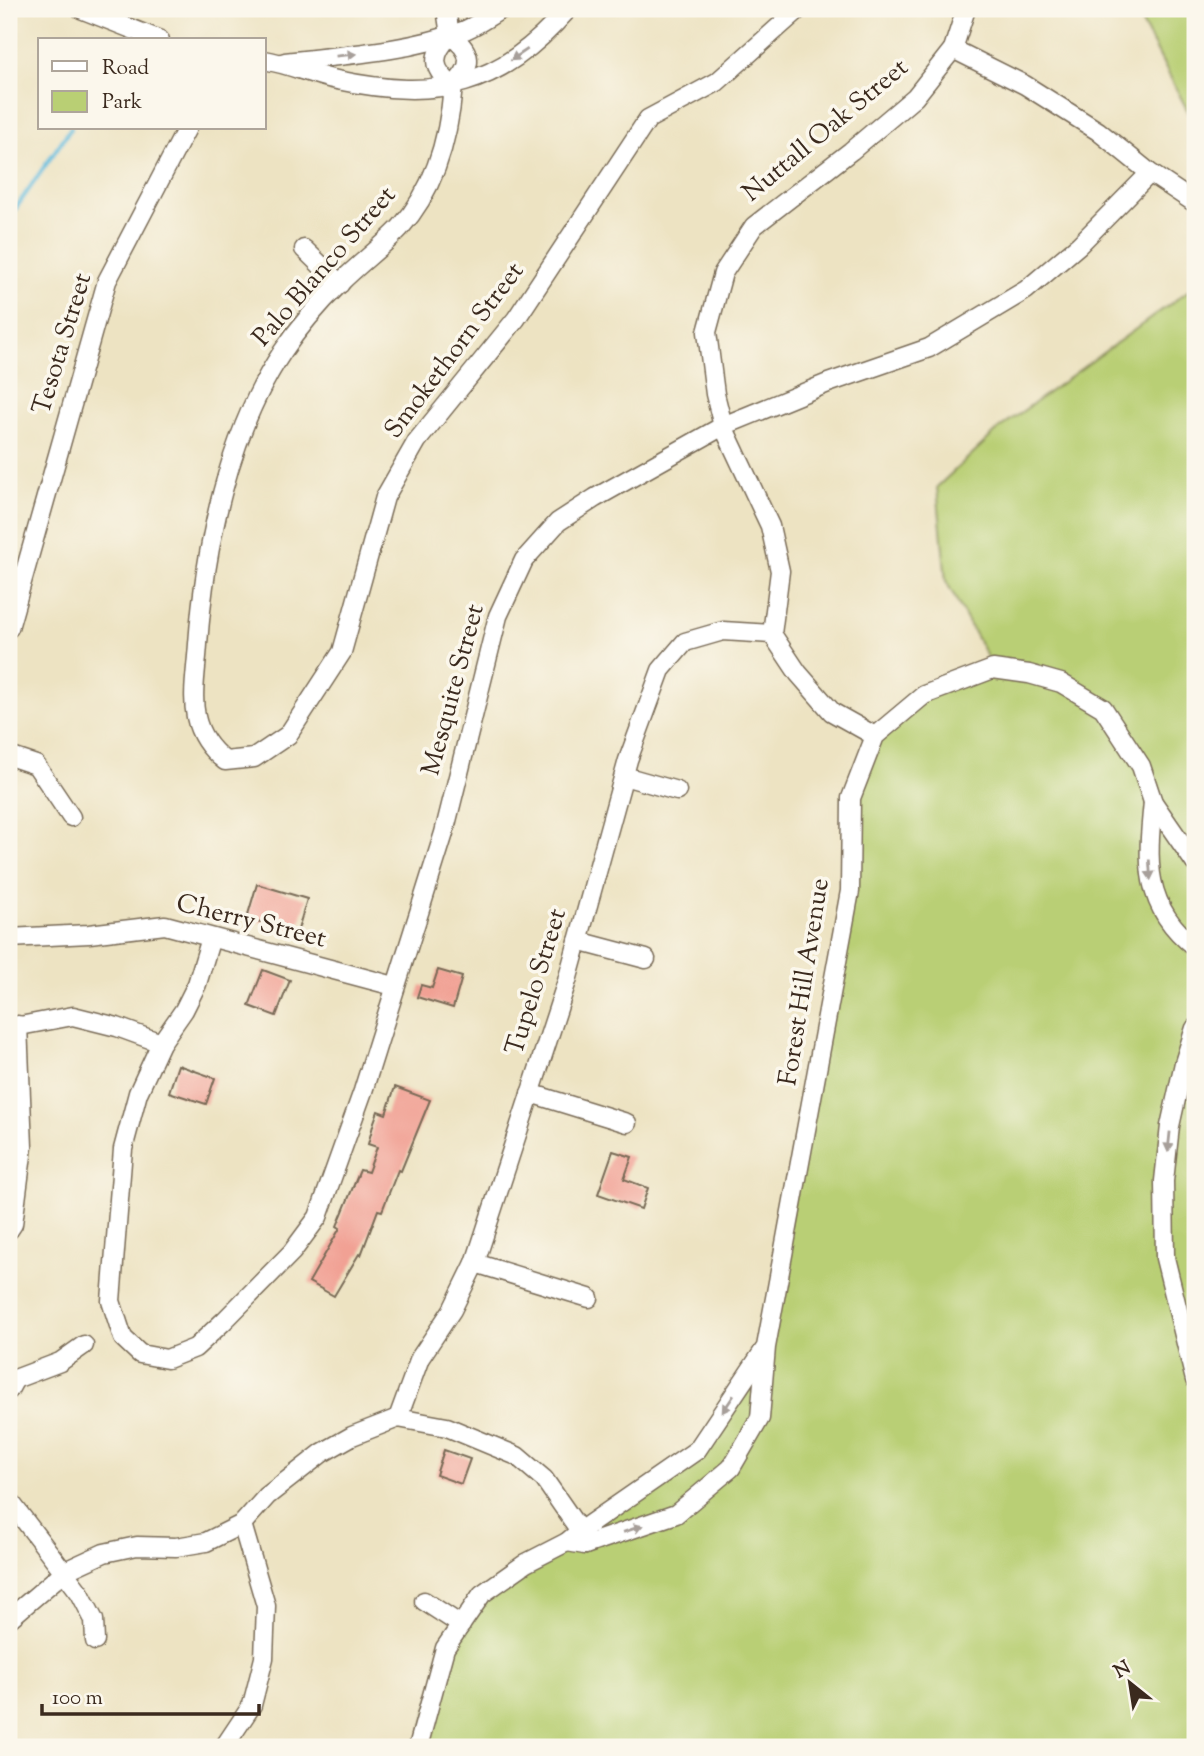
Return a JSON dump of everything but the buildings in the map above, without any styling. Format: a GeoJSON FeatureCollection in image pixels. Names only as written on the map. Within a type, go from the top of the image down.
{"type":"FeatureCollection","features":[{"type":"Feature","properties":{"kind":"street"},"geometry":{"type":"LineString","coordinates":[[81,9],[155,38]]}},
{"type":"Feature","properties":{"kind":"street"},"geometry":{"type":"LineString","coordinates":[[446,9],[450,35],[466,49],[469,58],[464,76],[453,86]]}},
{"type":"Feature","properties":{"kind":"street"},"geometry":{"type":"LineString","coordinates":[[271,61],[387,50],[462,31],[502,9]]}},
{"type":"Feature","properties":{"kind":"street"},"geometry":{"type":"LineString","coordinates":[[271,61],[335,80],[362,84],[428,89],[453,86],[494,71],[522,54],[545,35],[568,9]]}},
{"type":"Feature","properties":{"kind":"street","name":"Smokethorn Street"},"geometry":{"type":"LineString","coordinates":[[225,761],[254,758],[288,735],[342,652],[385,497],[417,441],[516,319],[648,119],[717,82],[799,9]]}},
{"type":"Feature","properties":{"kind":"street","name":"Nuttall Oak Street"},"geometry":{"type":"LineString","coordinates":[[772,634],[780,570],[770,526],[723,426],[715,394],[707,332],[723,273],[754,226],[851,151],[915,97],[953,49],[966,9]]}},
{"type":"Feature","properties":{"kind":"street"},"geometry":{"type":"LineString","coordinates":[[450,35],[440,46],[436,65],[439,73],[453,86]]}},
{"type":"Feature","properties":{"kind":"street"},"geometry":{"type":"LineString","coordinates":[[953,49],[1025,85],[1098,131],[1150,173],[1195,203]]}},
{"type":"Feature","properties":{"kind":"street","name":"Palo Blanco Street"},"geometry":{"type":"LineString","coordinates":[[225,761],[207,743],[194,714],[201,608],[211,540],[235,453],[255,400],[285,349],[340,284],[401,226],[426,189],[444,150],[453,86]]}},
{"type":"Feature","properties":{"kind":"street","name":"Tesota Street"},"geometry":{"type":"LineString","coordinates":[[9,628],[107,281],[186,130]]}},
{"type":"Feature","properties":{"kind":"street","name":"Mesquite Street"},"geometry":{"type":"LineString","coordinates":[[161,1044],[138,1093],[123,1149],[111,1301],[123,1338],[140,1354],[167,1359],[195,1348],[292,1252],[318,1217],[363,1091],[444,833],[498,616],[524,560],[558,522],[595,498],[723,426],[828,383],[929,348],[1026,290],[1079,245],[1150,173]]}},
{"type":"Feature","properties":{"kind":"street"},"geometry":{"type":"LineString","coordinates":[[304,249],[340,284]]}},
{"type":"Feature","properties":{"kind":"street","name":"Tupelo Street"},"geometry":{"type":"LineString","coordinates":[[398,1418],[420,1358],[452,1310],[475,1263],[578,941],[624,776],[661,670],[685,642],[723,631],[772,634]]}},
{"type":"Feature","properties":{"kind":"street"},"geometry":{"type":"LineString","coordinates":[[772,634],[798,673],[832,712],[876,736]]}},
{"type":"Feature","properties":{"kind":"street","name":"Forest Hill Avenue"},"geometry":{"type":"LineString","coordinates":[[577,1539],[676,1514],[731,1468],[760,1418],[766,1347],[850,891],[851,799],[876,736],[924,695],[993,668],[1061,683],[1103,708],[1141,766],[1153,802],[1195,863]]}},
{"type":"Feature","properties":{"kind":"street"},"geometry":{"type":"LineString","coordinates":[[9,757],[36,765],[71,817]]}},
{"type":"Feature","properties":{"kind":"street"},"geometry":{"type":"LineString","coordinates":[[624,776],[677,791]]}},
{"type":"Feature","properties":{"kind":"street","name":"Forest Hill Avenue"},"geometry":{"type":"LineString","coordinates":[[1153,802],[1149,849],[1151,884],[1159,905],[1172,926],[1195,947]]}},
{"type":"Feature","properties":{"kind":"street","name":"Cherry Street"},"geometry":{"type":"LineString","coordinates":[[9,938],[89,934],[165,925],[394,986]]}},
{"type":"Feature","properties":{"kind":"street"},"geometry":{"type":"LineString","coordinates":[[9,1230],[13,1224],[23,1147],[14,1026],[73,1016],[117,1027],[161,1044],[184,1010],[197,984],[211,938]]}},
{"type":"Feature","properties":{"kind":"street"},"geometry":{"type":"LineString","coordinates":[[578,941],[646,959]]}},
{"type":"Feature","properties":{"kind":"street"},"geometry":{"type":"LineString","coordinates":[[1195,1028],[1170,1126],[1164,1181],[1165,1258],[1195,1380]]}},
{"type":"Feature","properties":{"kind":"street"},"geometry":{"type":"LineString","coordinates":[[530,1093],[627,1123]]}},
{"type":"Feature","properties":{"kind":"street"},"geometry":{"type":"LineString","coordinates":[[475,1263],[589,1298]]}},
{"type":"Feature","properties":{"kind":"street"},"geometry":{"type":"LineString","coordinates":[[9,1390],[15,1379],[60,1362],[84,1345]]}},
{"type":"Feature","properties":{"kind":"street","name":"Forest Hill Avenue"},"geometry":{"type":"LineString","coordinates":[[577,1539],[697,1450],[766,1347]]}},
{"type":"Feature","properties":{"kind":"street"},"geometry":{"type":"LineString","coordinates":[[9,1619],[65,1571],[104,1553],[137,1546],[176,1547],[206,1542],[242,1524],[267,1496],[323,1453],[352,1436],[398,1418],[447,1427],[516,1456],[544,1479],[577,1539],[526,1563],[482,1594],[445,1648],[418,1747]]}},
{"type":"Feature","properties":{"kind":"street"},"geometry":{"type":"LineString","coordinates":[[9,1500],[80,1593],[94,1620],[95,1641]]}},
{"type":"Feature","properties":{"kind":"street"},"geometry":{"type":"LineString","coordinates":[[224,1747],[252,1705],[264,1658],[265,1606],[242,1524]]}},
{"type":"Feature","properties":{"kind":"street"},"geometry":{"type":"LineString","coordinates":[[424,1601],[461,1625]]}},
{"type":"Feature","properties":{"kind":"green space"},"geometry":{"type":"Polygon","coordinates":[[[1135,9],[1195,9],[1195,125],[1135,9]]]}},
{"type":"Feature","properties":{"kind":"green space"},"geometry":{"type":"Polygon","coordinates":[[[1195,286],[1195,1747],[418,1747],[432,1693],[482,1594],[697,1450],[766,1347],[850,891],[851,798],[875,736],[924,695],[993,668],[946,581],[937,487],[1001,427],[1195,286]]]}},
{"type":"Feature","properties":{"kind":"waterway"},"geometry":{"type":"LineString","coordinates":[[9,218],[70,130]]}}]}
